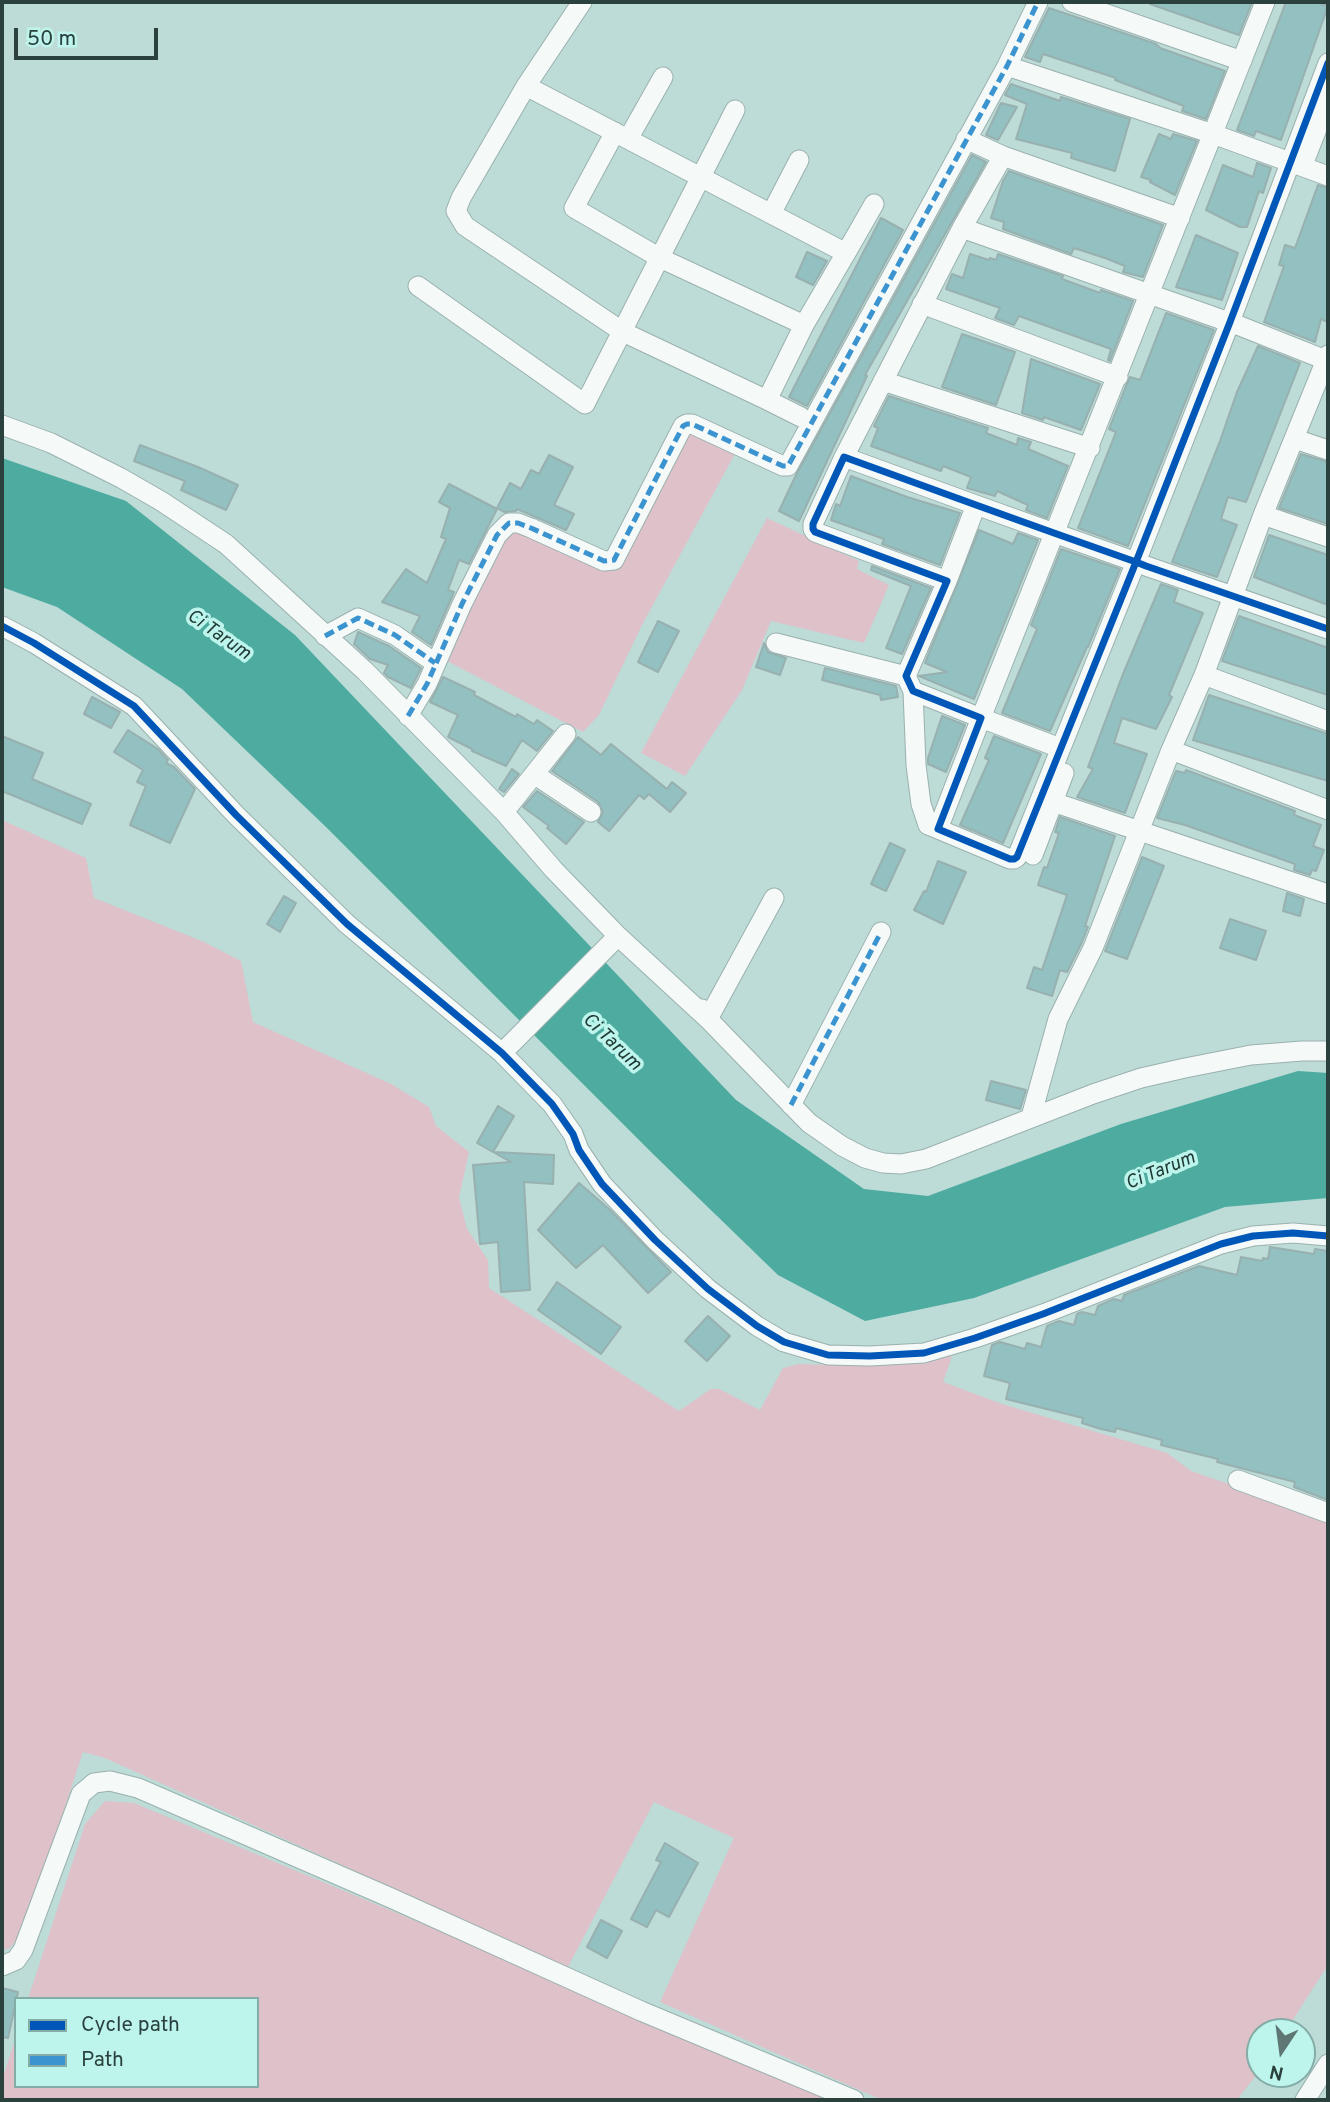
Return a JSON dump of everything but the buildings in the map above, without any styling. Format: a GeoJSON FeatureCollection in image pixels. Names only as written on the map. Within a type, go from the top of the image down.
{"type":"FeatureCollection","features":[{"type":"Feature","properties":{"kind":"street"},"geometry":{"type":"LineString","coordinates":[[582,2],[527,86],[456,211],[465,226],[623,332],[801,416]]}},
{"type":"Feature","properties":{"kind":"street"},"geometry":{"type":"LineString","coordinates":[[408,716],[427,684],[497,535],[509,523],[525,526],[604,561],[614,560],[683,426],[687,424],[788,466],[1007,66],[1038,2]]}},
{"type":"Feature","properties":{"kind":"street"},"geometry":{"type":"LineString","coordinates":[[1072,2],[1242,61]]}},
{"type":"Feature","properties":{"kind":"street"},"geometry":{"type":"LineString","coordinates":[[938,829],[1265,2]]}},
{"type":"Feature","properties":{"kind":"street"},"geometry":{"type":"LineString","coordinates":[[976,505],[910,683],[920,804],[928,825],[1014,859],[1046,800],[1141,564],[1297,164],[1328,63]]}},
{"type":"Feature","properties":{"kind":"street"},"geometry":{"type":"LineString","coordinates":[[1007,66],[1213,134],[1328,176]]}},
{"type":"Feature","properties":{"kind":"street"},"geometry":{"type":"LineString","coordinates":[[663,77],[574,208],[660,258],[804,325]]}},
{"type":"Feature","properties":{"kind":"street"},"geometry":{"type":"LineString","coordinates":[[527,86],[846,253]]}},
{"type":"Feature","properties":{"kind":"street"},"geometry":{"type":"LineString","coordinates":[[1297,164],[1328,101]]}},
{"type":"Feature","properties":{"kind":"street"},"geometry":{"type":"LineString","coordinates":[[418,286],[585,404],[735,110]]}},
{"type":"Feature","properties":{"kind":"street"},"geometry":{"type":"LineString","coordinates":[[966,139],[1003,156],[1180,218]]}},
{"type":"Feature","properties":{"kind":"street"},"geometry":{"type":"LineString","coordinates":[[947,581],[816,532],[813,524],[922,304],[1003,156]]}},
{"type":"Feature","properties":{"kind":"street"},"geometry":{"type":"LineString","coordinates":[[771,214],[799,160]]}},
{"type":"Feature","properties":{"kind":"street"},"geometry":{"type":"LineString","coordinates":[[767,400],[804,325],[874,204]]}},
{"type":"Feature","properties":{"kind":"street"},"geometry":{"type":"LineString","coordinates":[[962,228],[1328,359],[1263,514],[1204,675],[1171,750],[1093,948],[1058,1019],[1031,1118]]}},
{"type":"Feature","properties":{"kind":"street"},"geometry":{"type":"LineString","coordinates":[[922,304],[1118,377]]}},
{"type":"Feature","properties":{"kind":"street"},"geometry":{"type":"LineString","coordinates":[[883,381],[1090,448]]}},
{"type":"Feature","properties":{"kind":"street"},"geometry":{"type":"LineString","coordinates":[[2,425],[51,443],[121,478],[170,506],[226,544],[365,671],[504,812],[615,939],[708,1018],[809,1123],[865,1158],[901,1164],[926,1160],[1141,1078],[1251,1055],[1328,1051]]}},
{"type":"Feature","properties":{"kind":"street"},"geometry":{"type":"LineString","coordinates":[[1295,439],[1328,450]]}},
{"type":"Feature","properties":{"kind":"street"},"geometry":{"type":"LineString","coordinates":[[844,457],[1328,629]]}},
{"type":"Feature","properties":{"kind":"street"},"geometry":{"type":"LineString","coordinates":[[1263,514],[1328,537]]}},
{"type":"Feature","properties":{"kind":"street"},"geometry":{"type":"LineString","coordinates":[[325,636],[358,618],[395,635],[435,663]]}},
{"type":"Feature","properties":{"kind":"street"},"geometry":{"type":"LineString","coordinates":[[2,626],[134,706],[236,815],[347,923],[505,1049],[552,1104],[602,1184],[655,1240],[708,1289],[757,1326],[784,1342],[828,1355],[924,1353],[1043,1314],[1221,1244],[1253,1236],[1293,1233],[1328,1236]]}},
{"type":"Feature","properties":{"kind":"street"},"geometry":{"type":"LineString","coordinates":[[776,643],[910,683],[981,718],[1060,748]]}},
{"type":"Feature","properties":{"kind":"street"},"geometry":{"type":"LineString","coordinates":[[1033,855],[1060,748],[1099,669]]}},
{"type":"Feature","properties":{"kind":"street"},"geometry":{"type":"LineString","coordinates":[[1204,675],[1328,721]]}},
{"type":"Feature","properties":{"kind":"street"},"geometry":{"type":"LineString","coordinates":[[504,812],[566,734]]}},
{"type":"Feature","properties":{"kind":"street"},"geometry":{"type":"LineString","coordinates":[[1171,750],[1328,810]]}},
{"type":"Feature","properties":{"kind":"street"},"geometry":{"type":"LineString","coordinates":[[534,774],[592,812]]}},
{"type":"Feature","properties":{"kind":"street"},"geometry":{"type":"LineString","coordinates":[[1046,800],[1139,833],[1327,889]]}},
{"type":"Feature","properties":{"kind":"street"},"geometry":{"type":"LineString","coordinates":[[537,849],[567,869],[608,906],[677,977],[708,1018]]}},
{"type":"Feature","properties":{"kind":"street"},"geometry":{"type":"LineString","coordinates":[[708,1018],[774,898]]}},
{"type":"Feature","properties":{"kind":"street"},"geometry":{"type":"LineString","coordinates":[[791,1105],[881,932]]}},
{"type":"Feature","properties":{"kind":"street"},"geometry":{"type":"LineString","coordinates":[[505,1049],[615,939]]}},
{"type":"Feature","properties":{"kind":"street"},"geometry":{"type":"LineString","coordinates":[[1238,1480],[1328,1513]]}},
{"type":"Feature","properties":{"kind":"street"},"geometry":{"type":"LineString","coordinates":[[2,1966],[16,1960],[23,1950],[80,1794],[94,1783],[110,1781],[138,1788],[379,1892],[641,2011],[854,2100]]}},
{"type":"Feature","properties":{"kind":"street"},"geometry":{"type":"LineString","coordinates":[[1305,2100],[1328,2064]]}},
{"type":"Feature","properties":{"kind":"shaded area"},"geometry":{"type":"Polygon","coordinates":[[[689,429],[736,452],[642,625],[599,715],[583,732],[447,661],[483,576],[511,527],[613,567],[689,429]]]}},
{"type":"Feature","properties":{"kind":"shaded area"},"geometry":{"type":"Polygon","coordinates":[[[767,518],[859,561],[857,569],[889,585],[864,643],[771,621],[742,690],[685,776],[641,753],[767,518]]]}},
{"type":"Feature","properties":{"kind":"shaded area"},"geometry":{"type":"Polygon","coordinates":[[[2,820],[86,858],[94,898],[204,942],[241,961],[253,1022],[391,1084],[429,1107],[436,1126],[469,1152],[459,1197],[467,1229],[488,1260],[489,1288],[679,1411],[711,1389],[719,1389],[760,1410],[783,1368],[799,1364],[863,1366],[952,1356],[943,1382],[1002,1404],[1167,1453],[1191,1471],[1328,1518],[1328,1965],[1294,2018],[1246,2018],[1246,2088],[1237,2100],[882,2100],[660,2002],[734,1838],[654,1802],[568,1967],[105,1758],[83,1752],[20,1935],[10,1948],[2,1950],[2,820]]]}},
{"type":"Feature","properties":{"kind":"shaded area"},"geometry":{"type":"Polygon","coordinates":[[[105,1801],[134,1803],[844,2100],[2,2100],[2,2080],[14,2043],[14,2088],[259,2088],[259,1997],[29,1997],[85,1824],[105,1801]]]}},
{"type":"Feature","properties":{"kind":"water","name":"Ci Tarum"},"geometry":{"type":"Polygon","coordinates":[[[2,458],[126,501],[295,635],[736,1100],[864,1189],[928,1196],[1121,1124],[1298,1071],[1328,1073],[1328,1198],[1225,1207],[974,1298],[865,1321],[778,1275],[326,827],[182,689],[57,607],[2,587],[2,458]]]}},
{"type":"Feature","properties":{"kind":"marked path"},"geometry":{"type":"LineString","coordinates":[[408,716],[427,684],[462,604],[497,535],[509,523],[531,528],[604,561],[614,560],[683,426],[687,424],[788,466],[1007,66],[1038,2]]}},
{"type":"Feature","properties":{"kind":"marked path"},"geometry":{"type":"LineString","coordinates":[[325,636],[358,618],[395,635],[435,663]]}},
{"type":"Feature","properties":{"kind":"marked path"},"geometry":{"type":"LineString","coordinates":[[791,1105],[881,932]]}},
{"type":"Feature","properties":{"kind":"cycle path"},"geometry":{"type":"LineString","coordinates":[[1328,63],[1136,562],[1014,859],[938,829],[981,718],[913,691],[906,676],[947,581],[813,529],[844,457],[1136,562],[1146,566],[1328,629]]}},
{"type":"Feature","properties":{"kind":"cycle path"},"geometry":{"type":"LineString","coordinates":[[2,626],[134,706],[236,815],[347,924],[502,1053],[552,1104],[602,1184],[655,1240],[708,1289],[757,1326],[784,1342],[828,1355],[924,1353],[1043,1314],[1221,1244],[1253,1236],[1293,1233],[1328,1236]]}}]}
